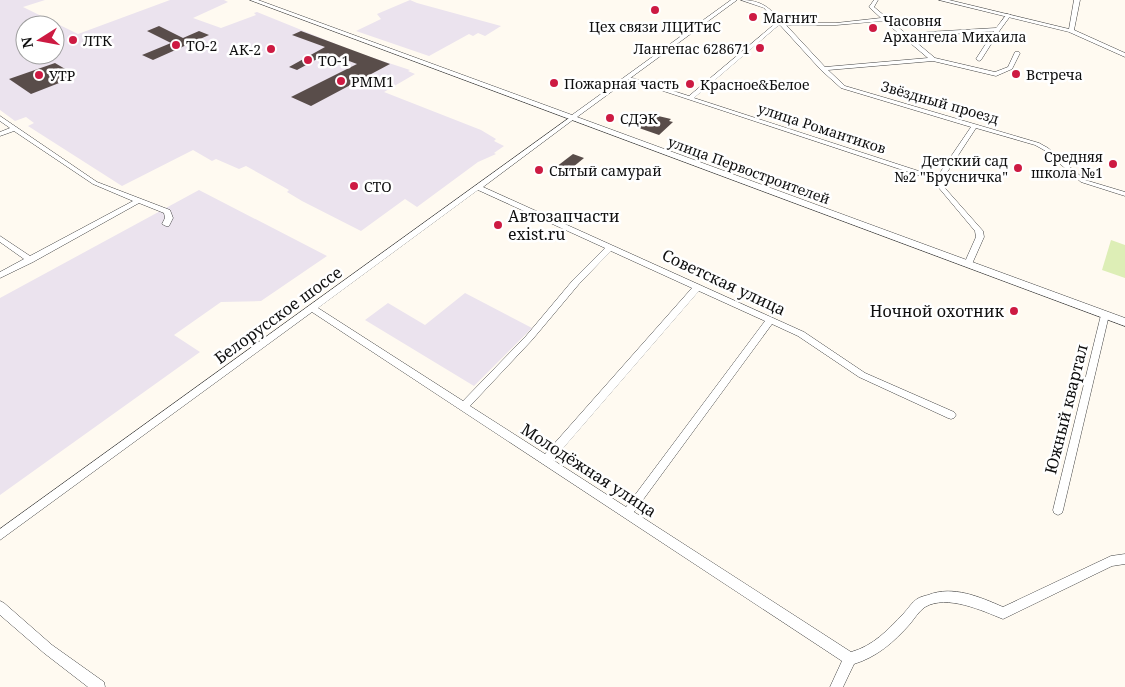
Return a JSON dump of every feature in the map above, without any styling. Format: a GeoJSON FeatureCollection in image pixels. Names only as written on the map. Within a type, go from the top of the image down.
{"type":"FeatureCollection","features":[{"type":"Feature","properties":{"kind":"street","name":"улица Первостроителей"},"geometry":{"type":"LineString","coordinates":[[252,0],[1125,322]]}},
{"type":"Feature","properties":{"kind":"street"},"geometry":{"type":"LineString","coordinates":[[572,118],[734,0]]}},
{"type":"Feature","properties":{"kind":"street","name":"Звёздный проезд"},"geometry":{"type":"LineString","coordinates":[[743,0],[768,5],[780,24],[843,87],[1042,146],[1083,181],[1125,194]]}},
{"type":"Feature","properties":{"kind":"street"},"geometry":{"type":"LineString","coordinates":[[876,0],[870,6],[933,59]]}},
{"type":"Feature","properties":{"kind":"street"},"geometry":{"type":"LineString","coordinates":[[942,0],[1071,31],[1125,55]]}},
{"type":"Feature","properties":{"kind":"street"},"geometry":{"type":"LineString","coordinates":[[1071,31],[1077,0]]}},
{"type":"Feature","properties":{"kind":"street"},"geometry":{"type":"LineString","coordinates":[[979,59],[1009,15]]}},
{"type":"Feature","properties":{"kind":"street"},"geometry":{"type":"LineString","coordinates":[[690,98],[780,24],[886,19]]}},
{"type":"Feature","properties":{"kind":"street"},"geometry":{"type":"LineString","coordinates":[[927,34],[998,29]]}},
{"type":"Feature","properties":{"kind":"street"},"geometry":{"type":"LineString","coordinates":[[823,69],[933,59],[996,74],[1010,68],[1017,53]]}},
{"type":"Feature","properties":{"kind":"street","name":"улица Романтиков"},"geometry":{"type":"LineString","coordinates":[[627,78],[939,180]]}},
{"type":"Feature","properties":{"kind":"street"},"geometry":{"type":"LineString","coordinates":[[0,118],[95,183],[167,212],[169,218],[166,224]]}},
{"type":"Feature","properties":{"kind":"street","name":"Белорусское шоссе"},"geometry":{"type":"LineString","coordinates":[[0,535],[572,118]]}},
{"type":"Feature","properties":{"kind":"street"},"geometry":{"type":"LineString","coordinates":[[968,264],[980,237],[979,231],[941,188],[939,180],[975,125]]}},
{"type":"Feature","properties":{"kind":"street"},"geometry":{"type":"LineString","coordinates":[[0,134],[15,128]]}},
{"type":"Feature","properties":{"kind":"street","name":"Советская улица"},"geometry":{"type":"LineString","coordinates":[[478,187],[698,286],[810,339],[862,375],[951,415]]}},
{"type":"Feature","properties":{"kind":"street"},"geometry":{"type":"LineString","coordinates":[[0,275],[140,200]]}},
{"type":"Feature","properties":{"kind":"street"},"geometry":{"type":"LineString","coordinates":[[0,238],[30,260]]}},
{"type":"Feature","properties":{"kind":"street"},"geometry":{"type":"LineString","coordinates":[[463,406],[529,338],[576,282],[610,247]]}},
{"type":"Feature","properties":{"kind":"street"},"geometry":{"type":"LineString","coordinates":[[546,460],[698,286]]}},
{"type":"Feature","properties":{"kind":"street","name":"Молодёжная улица"},"geometry":{"type":"LineString","coordinates":[[312,308],[628,512],[850,659]]}},
{"type":"Feature","properties":{"kind":"street","name":"Южный квартал"},"geometry":{"type":"LineString","coordinates":[[1058,510],[1105,315]]}},
{"type":"Feature","properties":{"kind":"street"},"geometry":{"type":"LineString","coordinates":[[628,512],[770,320]]}},
{"type":"Feature","properties":{"kind":"street"},"geometry":{"type":"LineString","coordinates":[[836,687],[850,659],[872,651],[921,603],[930,599],[942,596],[962,597],[1004,613],[1112,561],[1125,559]]}},
{"type":"Feature","properties":{"kind":"street"},"geometry":{"type":"LineString","coordinates":[[0,606],[48,649],[99,687]]}},
{"type":"Feature","properties":{"kind":"shaded area"},"geometry":{"type":"Polygon","coordinates":[[[0,0],[45,0],[23,7],[39,15],[15,15],[15,65],[65,65],[65,28],[78,34],[170,0],[224,0],[228,2],[193,18],[221,28],[256,15],[254,13],[257,12],[336,44],[334,45],[410,70],[408,71],[415,74],[384,92],[481,130],[496,139],[494,141],[504,146],[494,153],[496,154],[478,162],[417,207],[405,199],[361,231],[302,201],[287,192],[289,190],[246,166],[239,169],[216,159],[212,161],[193,150],[122,186],[28,126],[34,123],[26,117],[15,121],[0,110],[0,0]]]}},
{"type":"Feature","properties":{"kind":"shaded area"},"geometry":{"type":"Polygon","coordinates":[[[410,0],[501,26],[485,36],[478,33],[473,36],[469,34],[429,56],[356,31],[381,19],[377,14],[410,0]]]}},
{"type":"Feature","properties":{"kind":"shaded area"},"geometry":{"type":"Polygon","coordinates":[[[199,190],[327,256],[261,301],[221,302],[174,335],[200,352],[0,495],[0,298],[199,190]]]}},
{"type":"Feature","properties":{"kind":"shaded area"},"geometry":{"type":"Polygon","coordinates":[[[465,293],[532,328],[474,386],[365,320],[388,303],[425,325],[465,293]]]}},
{"type":"Feature","properties":{"kind":"green space"},"geometry":{"type":"Polygon","coordinates":[[[1111,240],[1125,245],[1125,278],[1102,270],[1111,240]]]}},
{"type":"Feature","properties":{"kind":"building","name":"ТО-2"},"geometry":{"type":"Polygon","coordinates":[[[159,26],[183,38],[199,31],[209,35],[153,60],[142,55],[171,43],[147,31],[159,26]]]}},
{"type":"Feature","properties":{"kind":"building","name":"РММ1"},"geometry":{"type":"Polygon","coordinates":[[[301,31],[390,64],[311,106],[291,97],[357,64],[328,53],[297,70],[289,67],[325,47],[292,35],[301,31]]]}},
{"type":"Feature","properties":{"kind":"building"},"geometry":{"type":"Polygon","coordinates":[[[49,65],[58,65],[77,76],[31,94],[9,79],[49,65]]]}},
{"type":"Feature","properties":{"kind":"building"},"geometry":{"type":"Polygon","coordinates":[[[654,115],[671,119],[669,121],[673,122],[659,135],[639,128],[654,115]]]}},
{"type":"Feature","properties":{"kind":"building"},"geometry":{"type":"Polygon","coordinates":[[[573,154],[584,158],[567,172],[556,167],[573,154]]]}},
{"type":"Feature","properties":{"kind":"place","name":"Цех связи ЛЦИТиС"},"geometry":{"type":"Point","coordinates":[655,10]}},
{"type":"Feature","properties":{"kind":"place","name":"Магнит"},"geometry":{"type":"Point","coordinates":[753,17]}},
{"type":"Feature","properties":{"kind":"place","name":"Часовня Архангела Михаила"},"geometry":{"type":"Point","coordinates":[873,28]}},
{"type":"Feature","properties":{"kind":"place","name":"ЛТК"},"geometry":{"type":"Point","coordinates":[73,40]}},
{"type":"Feature","properties":{"kind":"place","name":"ТО-2"},"geometry":{"type":"Point","coordinates":[176,45]}},
{"type":"Feature","properties":{"kind":"place","name":"Лангепас 628671"},"geometry":{"type":"Point","coordinates":[760,48]}},
{"type":"Feature","properties":{"kind":"place","name":"АК-2"},"geometry":{"type":"Point","coordinates":[271,49]}},
{"type":"Feature","properties":{"kind":"place","name":"ТО-1"},"geometry":{"type":"Point","coordinates":[308,60]}},
{"type":"Feature","properties":{"kind":"place","name":"Встреча"},"geometry":{"type":"Point","coordinates":[1016,74]}},
{"type":"Feature","properties":{"kind":"place","name":"УТР"},"geometry":{"type":"Point","coordinates":[39,75]}},
{"type":"Feature","properties":{"kind":"place","name":"РММ1"},"geometry":{"type":"Point","coordinates":[341,81]}},
{"type":"Feature","properties":{"kind":"place","name":"Пожарная часть"},"geometry":{"type":"Point","coordinates":[554,83]}},
{"type":"Feature","properties":{"kind":"place","name":"Красное&Белое"},"geometry":{"type":"Point","coordinates":[690,84]}},
{"type":"Feature","properties":{"kind":"place","name":"СДЭК"},"geometry":{"type":"Point","coordinates":[610,118]}},
{"type":"Feature","properties":{"kind":"place","name":"Средняя школа №1"},"geometry":{"type":"Point","coordinates":[1113,164]}},
{"type":"Feature","properties":{"kind":"place","name":"Детский сад №2 \"Брусничка\""},"geometry":{"type":"Point","coordinates":[1018,168]}},
{"type":"Feature","properties":{"kind":"place","name":"Сытый самурай"},"geometry":{"type":"Point","coordinates":[539,170]}},
{"type":"Feature","properties":{"kind":"place","name":"СТО"},"geometry":{"type":"Point","coordinates":[354,186]}},
{"type":"Feature","properties":{"kind":"place","name":"Автозапчасти exist.ru"},"geometry":{"type":"Point","coordinates":[498,225]}},
{"type":"Feature","properties":{"kind":"place","name":"Ночной охотник"},"geometry":{"type":"Point","coordinates":[1014,311]}}]}
